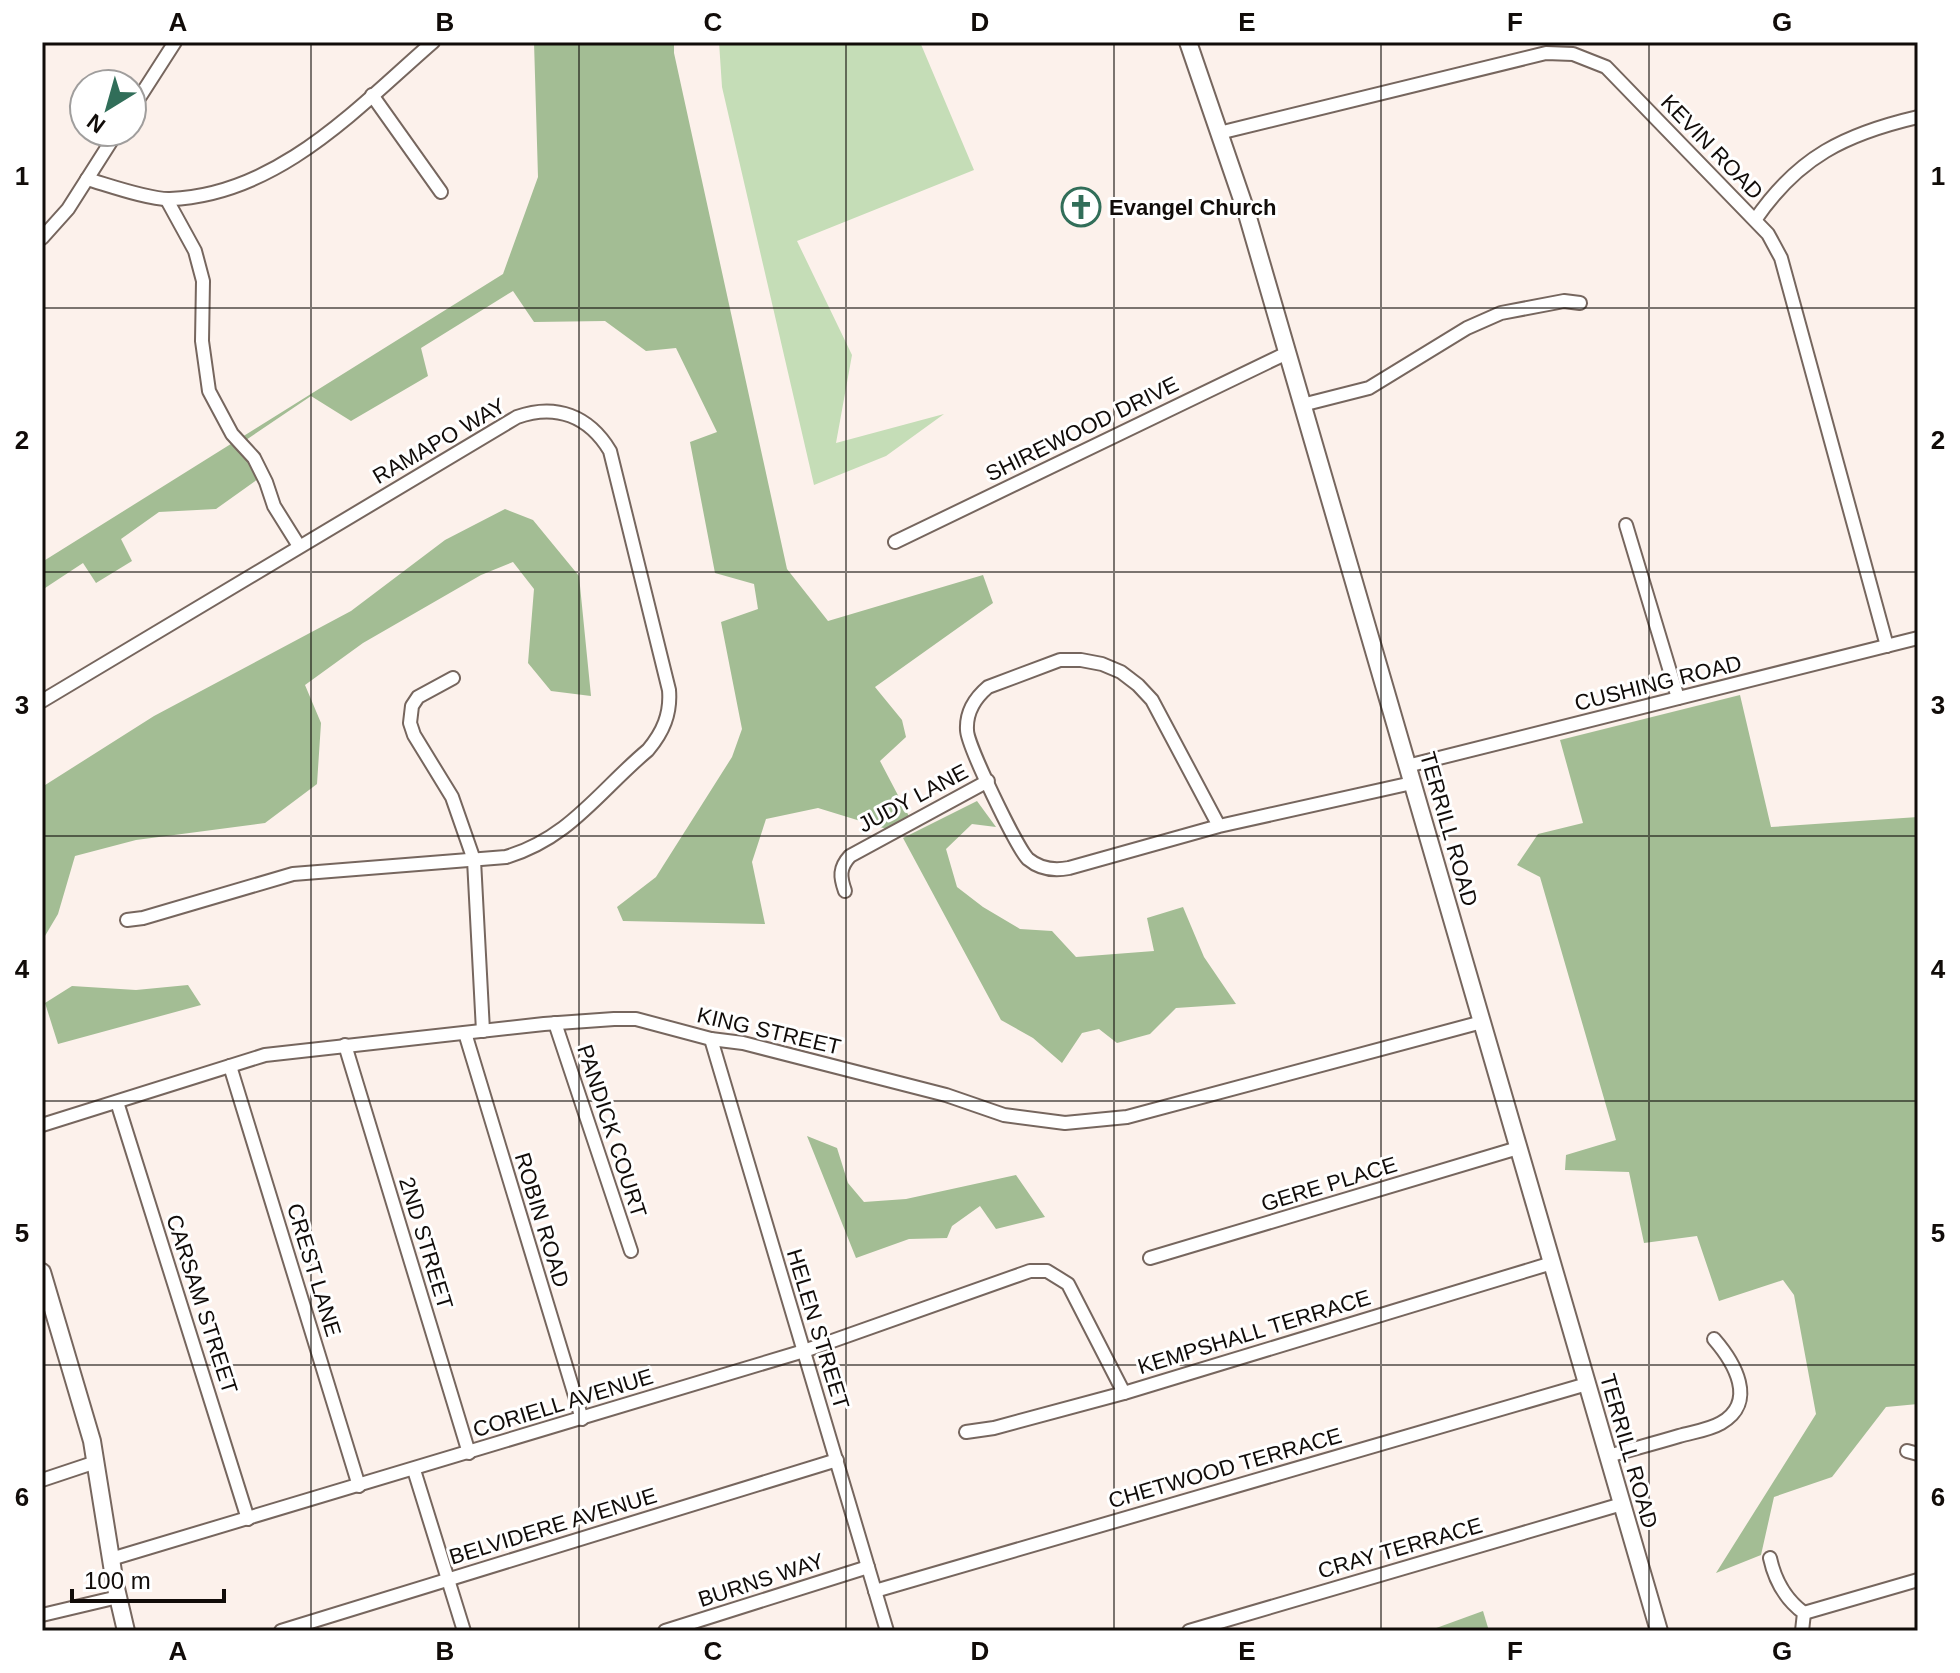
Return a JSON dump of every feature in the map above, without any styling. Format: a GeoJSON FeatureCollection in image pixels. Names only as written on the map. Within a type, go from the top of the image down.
{"type":"FeatureCollection","features":[{"type":"Feature","properties":{"kind":"street"},"geometry":{"type":"LineString","coordinates":[[148,84],[175,42]]}},
{"type":"Feature","properties":{"kind":"street"},"geometry":{"type":"LineString","coordinates":[[87,179],[167,200],[210,194],[247,183],[294,157],[433,42]]}},
{"type":"Feature","properties":{"kind":"street","name":"TERRILL ROAD"},"geometry":{"type":"LineString","coordinates":[[1188,42],[1247,214],[1659,1631]]}},
{"type":"Feature","properties":{"kind":"street","name":"KEVIN ROAD"},"geometry":{"type":"LineString","coordinates":[[1219,133],[1537,55],[1573,54],[1590,59],[1620,79],[1768,234],[1781,258],[1887,646]]}},
{"type":"Feature","properties":{"kind":"street"},"geometry":{"type":"LineString","coordinates":[[372,95],[441,192]]}},
{"type":"Feature","properties":{"kind":"street"},"geometry":{"type":"LineString","coordinates":[[1755,220],[1782,185],[1816,155],[1856,134],[1918,117]]}},
{"type":"Feature","properties":{"kind":"street"},"geometry":{"type":"LineString","coordinates":[[42,238],[68,209],[107,148]]}},
{"type":"Feature","properties":{"kind":"street"},"geometry":{"type":"LineString","coordinates":[[167,200],[195,251],[203,281],[202,341],[209,391],[232,434],[254,458],[274,506],[299,546]]}},
{"type":"Feature","properties":{"kind":"street"},"geometry":{"type":"LineString","coordinates":[[1302,405],[1369,388],[1467,328],[1501,313],[1564,301],[1580,303]]}},
{"type":"Feature","properties":{"kind":"street","name":"SHIREWOOD DRIVE"},"geometry":{"type":"LineString","coordinates":[[895,542],[1287,353]]}},
{"type":"Feature","properties":{"kind":"street","name":"RAMAPO WAY"},"geometry":{"type":"LineString","coordinates":[[42,701],[517,417],[531,412],[560,412],[574,416],[598,432],[610,451],[669,690],[667,719],[648,750],[577,818],[552,837],[541,845],[506,857],[293,874],[127,920]]}},
{"type":"Feature","properties":{"kind":"street"},"geometry":{"type":"LineString","coordinates":[[1626,525],[1678,698]]}},
{"type":"Feature","properties":{"kind":"street","name":"CUSHING ROAD"},"geometry":{"type":"LineString","coordinates":[[1407,766],[1918,638]]}},
{"type":"Feature","properties":{"kind":"street"},"geometry":{"type":"LineString","coordinates":[[1219,826],[1152,700],[1121,672],[1092,661],[1060,660],[999,682],[980,694],[970,711],[966,731],[968,741],[1024,855],[1037,865],[1052,870],[1219,826],[1412,783]]}},
{"type":"Feature","properties":{"kind":"street"},"geometry":{"type":"LineString","coordinates":[[453,678],[418,697],[412,706],[410,723],[414,735],[452,797],[474,860],[483,1031]]}},
{"type":"Feature","properties":{"kind":"street","name":"JUDY LANE"},"geometry":{"type":"LineString","coordinates":[[845,891],[840,878],[841,870],[850,856],[988,781]]}},
{"type":"Feature","properties":{"kind":"street","name":"KING STREET"},"geometry":{"type":"LineString","coordinates":[[42,1125],[291,1050],[555,1023],[636,1019],[946,1095],[1004,1115],[1065,1123],[1127,1117],[1482,1022]]}},
{"type":"Feature","properties":{"kind":"street","name":"PANDICK COURT"},"geometry":{"type":"LineString","coordinates":[[555,1023],[631,1251]]}},
{"type":"Feature","properties":{"kind":"street","name":"ROBIN ROAD"},"geometry":{"type":"LineString","coordinates":[[465,1033],[582,1419]]}},
{"type":"Feature","properties":{"kind":"street","name":"HELEN STREET"},"geometry":{"type":"LineString","coordinates":[[711,1039],[887,1631]]}},
{"type":"Feature","properties":{"kind":"street","name":"2ND STREET"},"geometry":{"type":"LineString","coordinates":[[345,1045],[469,1453]]}},
{"type":"Feature","properties":{"kind":"street","name":"CREST LANE"},"geometry":{"type":"LineString","coordinates":[[230,1066],[359,1486]]}},
{"type":"Feature","properties":{"kind":"street","name":"CARSAM STREET"},"geometry":{"type":"LineString","coordinates":[[117,1102],[248,1519]]}},
{"type":"Feature","properties":{"kind":"street","name":"GERE PLACE"},"geometry":{"type":"LineString","coordinates":[[1150,1258],[1518,1148]]}},
{"type":"Feature","properties":{"kind":"street","name":"KEMPSHALL TERRACE"},"geometry":{"type":"LineString","coordinates":[[966,1432],[994,1428],[1124,1393],[1552,1263]]}},
{"type":"Feature","properties":{"kind":"street","name":"CORIELL AVENUE"},"geometry":{"type":"LineString","coordinates":[[111,1559],[804,1351],[1023,1273],[1047,1271],[1068,1284],[1124,1393]]}},
{"type":"Feature","properties":{"kind":"street"},"geometry":{"type":"LineString","coordinates":[[42,1272],[48,1314],[92,1441],[126,1631]]}},
{"type":"Feature","properties":{"kind":"street"},"geometry":{"type":"LineString","coordinates":[[1608,1456],[1710,1428],[1731,1415],[1739,1400],[1740,1383],[1730,1358],[1714,1339]]}},
{"type":"Feature","properties":{"kind":"street","name":"CHETWOOD TERRACE"},"geometry":{"type":"LineString","coordinates":[[875,1591],[1587,1384]]}},
{"type":"Feature","properties":{"kind":"street","name":"BELVIDERE AVENUE"},"geometry":{"type":"LineString","coordinates":[[281,1631],[837,1460]]}},
{"type":"Feature","properties":{"kind":"street"},"geometry":{"type":"LineString","coordinates":[[42,1480],[96,1462]]}},
{"type":"Feature","properties":{"kind":"street"},"geometry":{"type":"LineString","coordinates":[[414,1470],[464,1631]]}},
{"type":"Feature","properties":{"kind":"street","name":"CRAY TERRACE"},"geometry":{"type":"LineString","coordinates":[[1189,1631],[1622,1504]]}},
{"type":"Feature","properties":{"kind":"street"},"geometry":{"type":"LineString","coordinates":[[1770,1558],[1785,1595],[1804,1613]]}},
{"type":"Feature","properties":{"kind":"street","name":"BURNS WAY"},"geometry":{"type":"LineString","coordinates":[[665,1631],[868,1567]]}},
{"type":"Feature","properties":{"kind":"street"},"geometry":{"type":"LineString","coordinates":[[1804,1613],[1918,1580]]}},
{"type":"Feature","properties":{"kind":"street"},"geometry":{"type":"LineString","coordinates":[[42,1615],[118,1597]]}},
{"type":"Feature","properties":{"kind":"street"},"geometry":{"type":"LineString","coordinates":[[1802,1631],[1804,1613]]}},
{"type":"Feature","properties":{"kind":"green space"},"geometry":{"type":"Polygon","coordinates":[[[534,42],[674,42],[787,569],[828,621],[983,575],[993,603],[875,687],[902,720],[906,737],[880,761],[912,822],[893,831],[818,808],[766,819],[752,862],[765,924],[623,921],[617,907],[656,877],[732,757],[742,729],[721,622],[758,609],[754,584],[715,573],[690,442],[717,432],[676,348],[646,351],[605,321],[534,322],[513,291],[421,348],[428,376],[351,421],[311,396],[243,442],[265,474],[216,509],[159,512],[121,539],[132,561],[96,583],[83,563],[42,590],[42,562],[503,274],[538,177],[534,42]]]}},
{"type":"Feature","properties":{"kind":"green space"},"geometry":{"type":"Polygon","coordinates":[[[719,42],[920,42],[974,170],[797,241],[852,355],[836,443],[944,414],[886,456],[814,485],[722,87],[719,42]]]}},
{"type":"Feature","properties":{"kind":"green space"},"geometry":{"type":"Polygon","coordinates":[[[505,509],[533,520],[579,576],[591,696],[551,691],[528,663],[534,589],[513,562],[481,575],[363,643],[305,685],[321,723],[317,784],[265,823],[136,840],[75,856],[58,914],[42,941],[42,787],[154,716],[351,611],[445,540],[505,509]]]}},
{"type":"Feature","properties":{"kind":"green space"},"geometry":{"type":"Polygon","coordinates":[[[1740,695],[1771,827],[1918,817],[1918,1404],[1886,1407],[1832,1477],[1774,1497],[1761,1555],[1716,1573],[1816,1414],[1794,1295],[1783,1280],[1719,1301],[1697,1236],[1644,1243],[1629,1172],[1565,1170],[1566,1155],[1616,1140],[1540,877],[1517,865],[1538,834],[1583,823],[1560,740],[1740,695]]]}},
{"type":"Feature","properties":{"kind":"green space"},"geometry":{"type":"Polygon","coordinates":[[[977,801],[996,827],[972,824],[946,849],[957,887],[1020,929],[1052,931],[1076,957],[1154,951],[1147,918],[1183,907],[1204,957],[1236,1004],[1176,1008],[1150,1034],[1117,1043],[1099,1029],[1082,1033],[1062,1063],[1033,1038],[1001,1020],[903,838],[977,801]]]}},
{"type":"Feature","properties":{"kind":"green space"},"geometry":{"type":"Polygon","coordinates":[[[188,985],[201,1005],[58,1044],[45,1003],[72,986],[136,990],[188,985]]]}},
{"type":"Feature","properties":{"kind":"green space"},"geometry":{"type":"Polygon","coordinates":[[[807,1136],[837,1148],[848,1183],[864,1202],[906,1199],[1016,1175],[1045,1217],[996,1229],[980,1206],[952,1226],[947,1238],[909,1239],[856,1258],[807,1136]]]}},
{"type":"Feature","properties":{"kind":"green space"},"geometry":{"type":"Polygon","coordinates":[[[1483,1611],[1489,1631],[1428,1631],[1483,1611]]]}},
{"type":"Feature","properties":{"kind":"place","name":"Evangel Church"},"geometry":{"type":"Point","coordinates":[1081,207]}}]}
